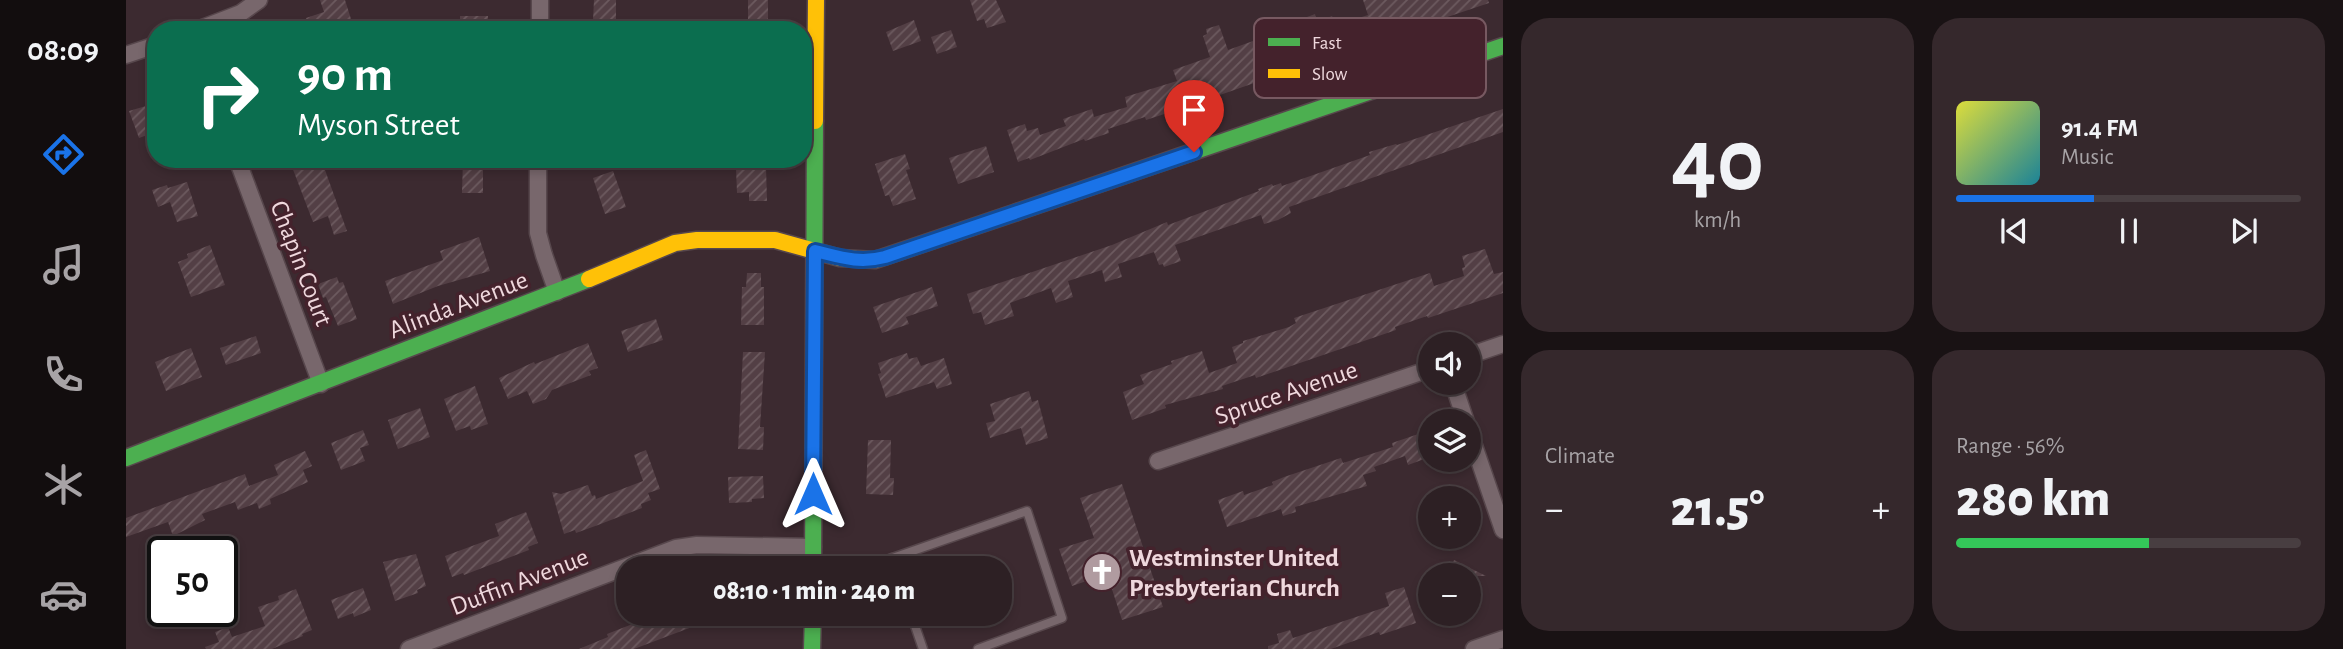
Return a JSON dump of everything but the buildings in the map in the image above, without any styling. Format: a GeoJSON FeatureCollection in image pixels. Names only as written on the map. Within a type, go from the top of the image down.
{"type":"FeatureCollection","features":[{"type":"Feature","properties":{"kind":"street"},"geometry":{"type":"LineString","coordinates":[[220,21],[241,13],[259,0]]}},
{"type":"Feature","properties":{"kind":"street"},"geometry":{"type":"LineString","coordinates":[[540,0],[540,21]]}},
{"type":"Feature","properties":{"kind":"street"},"geometry":{"type":"LineString","coordinates":[[813,556],[816,0]]}},
{"type":"Feature","properties":{"kind":"street","name":"Alinda Avenue"},"geometry":{"type":"LineString","coordinates":[[1486,53],[1503,47]]}},
{"type":"Feature","properties":{"kind":"street"},"geometry":{"type":"LineString","coordinates":[[126,55],[147,48]]}},
{"type":"Feature","properties":{"kind":"street","name":"Alinda Avenue"},"geometry":{"type":"LineString","coordinates":[[126,458],[685,241],[781,241],[865,262],[1353,98]]}},
{"type":"Feature","properties":{"kind":"street","name":"Chapin Court"},"geometry":{"type":"LineString","coordinates":[[240,168],[321,384]]}},
{"type":"Feature","properties":{"kind":"street"},"geometry":{"type":"LineString","coordinates":[[538,168],[538,233],[557,292]]}},
{"type":"Feature","properties":{"kind":"street"},"geometry":{"type":"LineString","coordinates":[[1481,352],[1503,344]]}},
{"type":"Feature","properties":{"kind":"street","name":"Spruce Avenue"},"geometry":{"type":"LineString","coordinates":[[1158,461],[1418,373]]}},
{"type":"Feature","properties":{"kind":"street"},"geometry":{"type":"LineString","coordinates":[[1481,466],[1503,530]]}},
{"type":"Feature","properties":{"kind":"street","name":"Duffin Avenue"},"geometry":{"type":"LineString","coordinates":[[409,649],[676,548],[697,545],[813,547]]}},
{"type":"Feature","properties":{"kind":"street"},"geometry":{"type":"LineString","coordinates":[[812,649],[813,626]]}},
{"type":"Feature","properties":{"kind":"street"},"geometry":{"type":"LineString","coordinates":[[1474,649],[1503,639]]}},
{"type":"Feature","properties":{"kind":"lane"},"geometry":{"type":"LineString","coordinates":[[898,556],[1027,511],[1062,618],[978,649]]}},
{"type":"Feature","properties":{"kind":"lane"},"geometry":{"type":"LineString","coordinates":[[915,626],[923,649]]}},
{"type":"Feature","properties":{"kind":"traffic: fast"},"geometry":{"type":"LineString","coordinates":[[1486,52],[1503,46]]}},
{"type":"Feature","properties":{"kind":"traffic: fast"},"geometry":{"type":"LineString","coordinates":[[1017,212],[1351,98]]}},
{"type":"Feature","properties":{"kind":"traffic: fast"},"geometry":{"type":"LineString","coordinates":[[813,556],[815,121]]}},
{"type":"Feature","properties":{"kind":"traffic: fast"},"geometry":{"type":"LineString","coordinates":[[126,458],[589,279]]}},
{"type":"Feature","properties":{"kind":"traffic: fast"},"geometry":{"type":"LineString","coordinates":[[812,649],[813,626]]}},
{"type":"Feature","properties":{"kind":"traffic: slow"},"geometry":{"type":"LineString","coordinates":[[815,121],[816,0]]}},
{"type":"Feature","properties":{"kind":"traffic: slow"},"geometry":{"type":"LineString","coordinates":[[589,279],[675,243],[697,240],[775,240],[840,258],[875,260],[1017,212]]}},
{"type":"Feature","properties":{"kind":"place","name":"Westminster United Presbyterian Church"},"geometry":{"type":"Point","coordinates":[1102,572]}},
{"type":"Feature","properties":{"kind":"route"},"geometry":{"type":"LineString","coordinates":[[813,494],[815,251],[853,261],[865,262],[885,257],[1194,152]]}}]}
